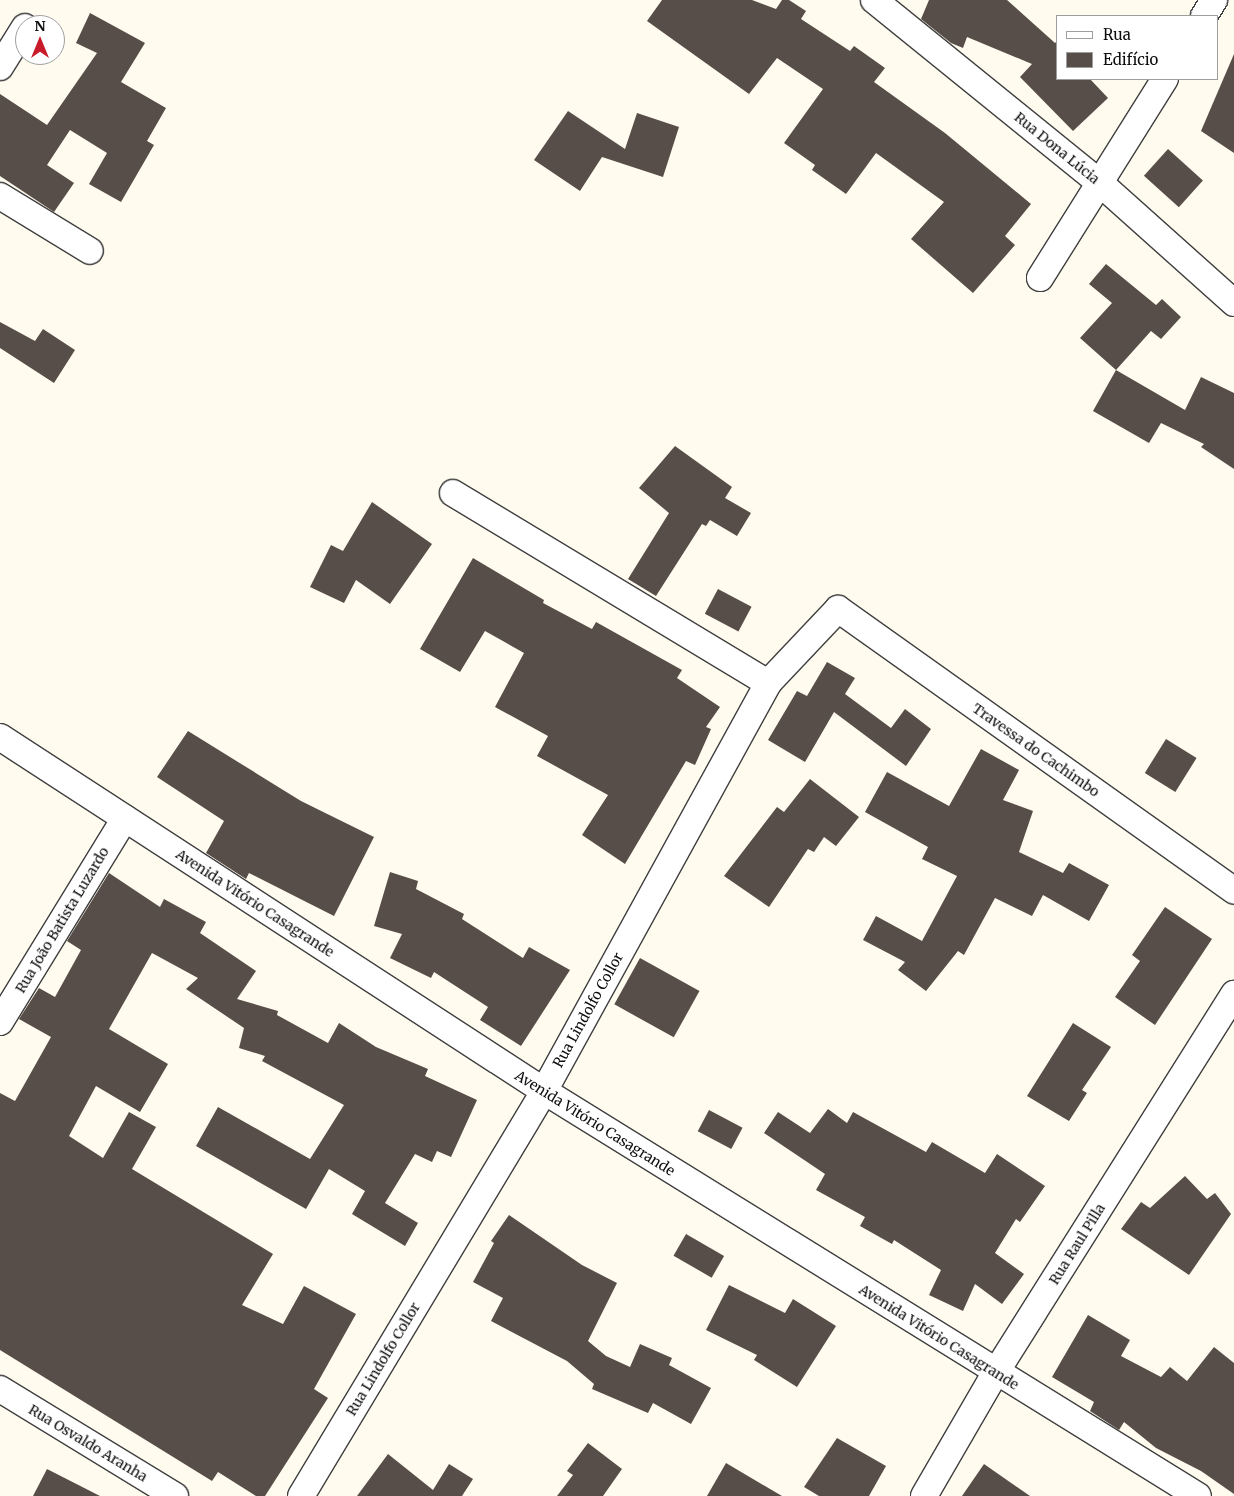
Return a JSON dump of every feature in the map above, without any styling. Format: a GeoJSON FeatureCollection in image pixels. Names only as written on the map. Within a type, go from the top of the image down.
{"type":"FeatureCollection","features":[{"type":"Feature","properties":{"kind":"street","name":"Rua Dona Lúcia"},"geometry":{"type":"LineString","coordinates":[[874,0],[1100,183],[1234,303]]}},
{"type":"Feature","properties":{"kind":"street"},"geometry":{"type":"LineString","coordinates":[[1205,15],[1214,0]]}},
{"type":"Feature","properties":{"kind":"street"},"geometry":{"type":"LineString","coordinates":[[0,67],[15,43]]}},
{"type":"Feature","properties":{"kind":"street"},"geometry":{"type":"LineString","coordinates":[[1040,278],[1164,80]]}},
{"type":"Feature","properties":{"kind":"street"},"geometry":{"type":"LineString","coordinates":[[0,196],[90,251]]}},
{"type":"Feature","properties":{"kind":"street"},"geometry":{"type":"LineString","coordinates":[[453,493],[768,683]]}},
{"type":"Feature","properties":{"kind":"street","name":"Rua Lindolfo Collor"},"geometry":{"type":"LineString","coordinates":[[301,1496],[544,1091],[768,683],[838,610]]}},
{"type":"Feature","properties":{"kind":"street","name":"Travessa do Cachimbo"},"geometry":{"type":"LineString","coordinates":[[838,610],[1234,890]]}},
{"type":"Feature","properties":{"kind":"street","name":"Avenida Vitório Casagrande"},"geometry":{"type":"LineString","coordinates":[[0,737],[544,1091],[1198,1496]]}},
{"type":"Feature","properties":{"kind":"street","name":"Rua João Batista Luzardo"},"geometry":{"type":"LineString","coordinates":[[0,1022],[125,818]]}},
{"type":"Feature","properties":{"kind":"street","name":"Rua Raul Pilla"},"geometry":{"type":"LineString","coordinates":[[924,1496],[996,1372],[1234,994]]}},
{"type":"Feature","properties":{"kind":"street","name":"Rua Osvaldo Aranha"},"geometry":{"type":"LineString","coordinates":[[0,1390],[176,1496]]}},
{"type":"Feature","properties":{"kind":"building"},"geometry":{"type":"Polygon","coordinates":[[[662,0],[752,0],[776,9],[782,0],[789,0],[806,11],[801,19],[850,51],[854,46],[885,68],[874,82],[945,133],[1031,204],[1005,236],[1015,245],[973,293],[911,239],[944,202],[876,153],[846,194],[812,170],[815,165],[784,143],[823,89],[777,58],[749,94],[647,21],[662,0]]]}},
{"type":"Feature","properties":{"kind":"building"},"geometry":{"type":"Polygon","coordinates":[[[929,0],[1007,0],[1056,42],[1056,80],[1091,80],[1108,98],[1073,131],[1020,77],[1032,64],[967,37],[963,48],[951,43],[921,19],[929,0]]]}},
{"type":"Feature","properties":{"kind":"building"},"geometry":{"type":"Polygon","coordinates":[[[90,13],[145,43],[121,82],[166,108],[147,141],[154,145],[121,202],[89,184],[107,153],[70,130],[47,165],[74,183],[54,212],[0,176],[0,94],[47,125],[97,53],[76,43],[90,13]]]}},
{"type":"Feature","properties":{"kind":"building"},"geometry":{"type":"Polygon","coordinates":[[[1234,54],[1234,153],[1201,131],[1234,54]]]}},
{"type":"Feature","properties":{"kind":"building"},"geometry":{"type":"Polygon","coordinates":[[[568,111],[625,149],[637,113],[679,127],[663,177],[602,157],[580,191],[534,160],[568,111]]]}},
{"type":"Feature","properties":{"kind":"building"},"geometry":{"type":"Polygon","coordinates":[[[1168,149],[1203,180],[1179,207],[1144,176],[1168,149]]]}},
{"type":"Feature","properties":{"kind":"building"},"geometry":{"type":"Polygon","coordinates":[[[1106,264],[1156,305],[1162,299],[1181,317],[1161,339],[1151,331],[1116,370],[1080,338],[1112,303],[1089,284],[1106,264]]]}},
{"type":"Feature","properties":{"kind":"building"},"geometry":{"type":"Polygon","coordinates":[[[0,322],[35,341],[43,329],[75,350],[54,383],[0,348],[0,322]]]}},
{"type":"Feature","properties":{"kind":"building"},"geometry":{"type":"Polygon","coordinates":[[[1116,370],[1185,410],[1201,377],[1234,393],[1234,469],[1201,447],[1204,444],[1161,423],[1149,443],[1093,411],[1116,370]]]}},
{"type":"Feature","properties":{"kind":"building"},"geometry":{"type":"Polygon","coordinates":[[[675,446],[732,487],[725,498],[751,513],[737,536],[710,520],[706,526],[702,524],[656,596],[628,579],[669,513],[639,488],[675,446]]]}},
{"type":"Feature","properties":{"kind":"building"},"geometry":{"type":"Polygon","coordinates":[[[372,502],[432,544],[390,604],[356,580],[344,603],[310,587],[331,545],[343,551],[372,502]]]}},
{"type":"Feature","properties":{"kind":"building"},"geometry":{"type":"Polygon","coordinates":[[[473,558],[544,600],[543,603],[592,629],[596,622],[682,670],[677,678],[720,707],[706,727],[711,729],[695,765],[686,761],[625,864],[582,835],[608,795],[537,756],[548,736],[495,707],[524,653],[485,631],[460,672],[420,649],[473,558]]]}},
{"type":"Feature","properties":{"kind":"building"},"geometry":{"type":"Polygon","coordinates":[[[718,589],[752,607],[738,632],[705,614],[718,589]]]}},
{"type":"Feature","properties":{"kind":"building"},"geometry":{"type":"Polygon","coordinates":[[[827,662],[855,678],[845,694],[891,728],[905,709],[931,729],[906,766],[834,712],[805,762],[768,740],[797,691],[807,696],[827,662]]]}},
{"type":"Feature","properties":{"kind":"building"},"geometry":{"type":"Polygon","coordinates":[[[188,731],[301,801],[374,837],[334,916],[249,873],[246,879],[206,853],[224,821],[157,777],[188,731]]]}},
{"type":"Feature","properties":{"kind":"building"},"geometry":{"type":"Polygon","coordinates":[[[1166,739],[1197,758],[1175,792],[1145,773],[1166,739]]]}},
{"type":"Feature","properties":{"kind":"building"},"geometry":{"type":"Polygon","coordinates":[[[981,749],[1019,770],[1003,800],[1033,811],[1019,852],[1063,873],[1069,863],[1109,885],[1089,921],[1043,895],[1032,916],[995,898],[964,955],[958,951],[926,991],[898,970],[905,962],[863,940],[876,916],[922,941],[957,876],[922,859],[928,847],[865,812],[887,772],[949,806],[981,749]]]}},
{"type":"Feature","properties":{"kind":"building"},"geometry":{"type":"Polygon","coordinates":[[[810,779],[859,817],[836,846],[824,837],[814,852],[808,849],[769,907],[724,876],[777,807],[784,812],[810,779]]]}},
{"type":"Feature","properties":{"kind":"building"},"geometry":{"type":"Polygon","coordinates":[[[390,872],[418,881],[416,889],[464,914],[462,919],[523,958],[529,947],[570,970],[521,1046],[480,1020],[488,1007],[434,972],[431,978],[390,958],[402,934],[374,926],[390,872]]]}},
{"type":"Feature","properties":{"kind":"building"},"geometry":{"type":"Polygon","coordinates":[[[109,873],[160,907],[164,899],[206,922],[200,933],[256,971],[237,999],[278,1011],[277,1015],[328,1043],[339,1023],[376,1047],[428,1069],[425,1076],[477,1100],[451,1157],[437,1151],[432,1162],[415,1154],[385,1203],[418,1223],[405,1246],[352,1214],[365,1191],[329,1169],[306,1209],[196,1146],[218,1107],[310,1159],[344,1105],[262,1061],[265,1056],[239,1048],[244,1028],[186,989],[198,978],[152,953],[109,1029],[168,1064],[140,1112],[96,1086],[69,1136],[103,1158],[129,1112],[156,1127],[132,1169],[273,1254],[242,1305],[283,1324],[304,1286],[356,1314],[314,1389],[328,1398],[265,1496],[256,1496],[218,1472],[212,1481],[0,1350],[0,1093],[15,1101],[51,1037],[19,1019],[39,988],[55,997],[81,950],[67,941],[109,873]]]}},
{"type":"Feature","properties":{"kind":"building"},"geometry":{"type":"Polygon","coordinates":[[[1165,907],[1212,939],[1155,1025],[1115,997],[1140,961],[1132,955],[1165,907]]]}},
{"type":"Feature","properties":{"kind":"building"},"geometry":{"type":"Polygon","coordinates":[[[640,958],[699,991],[674,1037],[614,1004],[640,958]]]}},
{"type":"Feature","properties":{"kind":"building"},"geometry":{"type":"Polygon","coordinates":[[[1073,1023],[1111,1047],[1082,1090],[1087,1093],[1069,1121],[1027,1096],[1073,1023]]]}},
{"type":"Feature","properties":{"kind":"building"},"geometry":{"type":"Polygon","coordinates":[[[828,1109],[847,1123],[853,1112],[926,1152],[932,1142],[985,1173],[997,1154],[1045,1186],[1020,1222],[1016,1219],[995,1253],[1024,1274],[1002,1304],[975,1284],[963,1311],[929,1295],[941,1270],[894,1240],[892,1244],[860,1226],[865,1217],[816,1190],[825,1174],[764,1133],[778,1112],[810,1133],[828,1109]]]}},
{"type":"Feature","properties":{"kind":"building"},"geometry":{"type":"Polygon","coordinates":[[[709,1110],[743,1128],[731,1149],[698,1131],[709,1110]]]}},
{"type":"Feature","properties":{"kind":"building"},"geometry":{"type":"Polygon","coordinates":[[[1185,1176],[1207,1199],[1215,1193],[1231,1214],[1189,1275],[1121,1229],[1141,1202],[1150,1208],[1185,1176]]]}},
{"type":"Feature","properties":{"kind":"building"},"geometry":{"type":"Polygon","coordinates":[[[509,1215],[582,1265],[617,1283],[588,1341],[606,1356],[630,1367],[640,1344],[672,1358],[669,1365],[711,1388],[691,1424],[653,1403],[648,1413],[592,1389],[594,1384],[567,1361],[491,1321],[503,1298],[473,1282],[494,1243],[491,1241],[509,1215]]]}},
{"type":"Feature","properties":{"kind":"building"},"geometry":{"type":"Polygon","coordinates":[[[686,1234],[724,1256],[712,1278],[674,1256],[686,1234]]]}},
{"type":"Feature","properties":{"kind":"building"},"geometry":{"type":"Polygon","coordinates":[[[729,1285],[785,1313],[793,1299],[836,1326],[797,1387],[754,1360],[757,1355],[706,1330],[729,1285]]]}},
{"type":"Feature","properties":{"kind":"building"},"geometry":{"type":"Polygon","coordinates":[[[1088,1315],[1130,1340],[1121,1356],[1161,1377],[1170,1367],[1187,1381],[1214,1347],[1234,1363],[1234,1494],[1201,1471],[1156,1448],[1124,1422],[1119,1430],[1090,1411],[1094,1402],[1052,1377],[1088,1315]]]}},
{"type":"Feature","properties":{"kind":"building"},"geometry":{"type":"Polygon","coordinates":[[[837,1438],[886,1466],[869,1496],[819,1496],[804,1487],[837,1438]]]}},
{"type":"Feature","properties":{"kind":"building"},"geometry":{"type":"Polygon","coordinates":[[[588,1443],[622,1469],[603,1496],[557,1496],[573,1475],[567,1471],[588,1443]]]}},
{"type":"Feature","properties":{"kind":"building"},"geometry":{"type":"Polygon","coordinates":[[[388,1454],[433,1490],[449,1464],[473,1479],[462,1496],[357,1496],[388,1454]]]}},
{"type":"Feature","properties":{"kind":"building"},"geometry":{"type":"Polygon","coordinates":[[[726,1463],[782,1496],[707,1496],[726,1463]]]}},
{"type":"Feature","properties":{"kind":"building"},"geometry":{"type":"Polygon","coordinates":[[[984,1464],[1030,1496],[962,1496],[984,1464]]]}},
{"type":"Feature","properties":{"kind":"building"},"geometry":{"type":"Polygon","coordinates":[[[47,1469],[100,1496],[33,1496],[47,1469]]]}}]}
